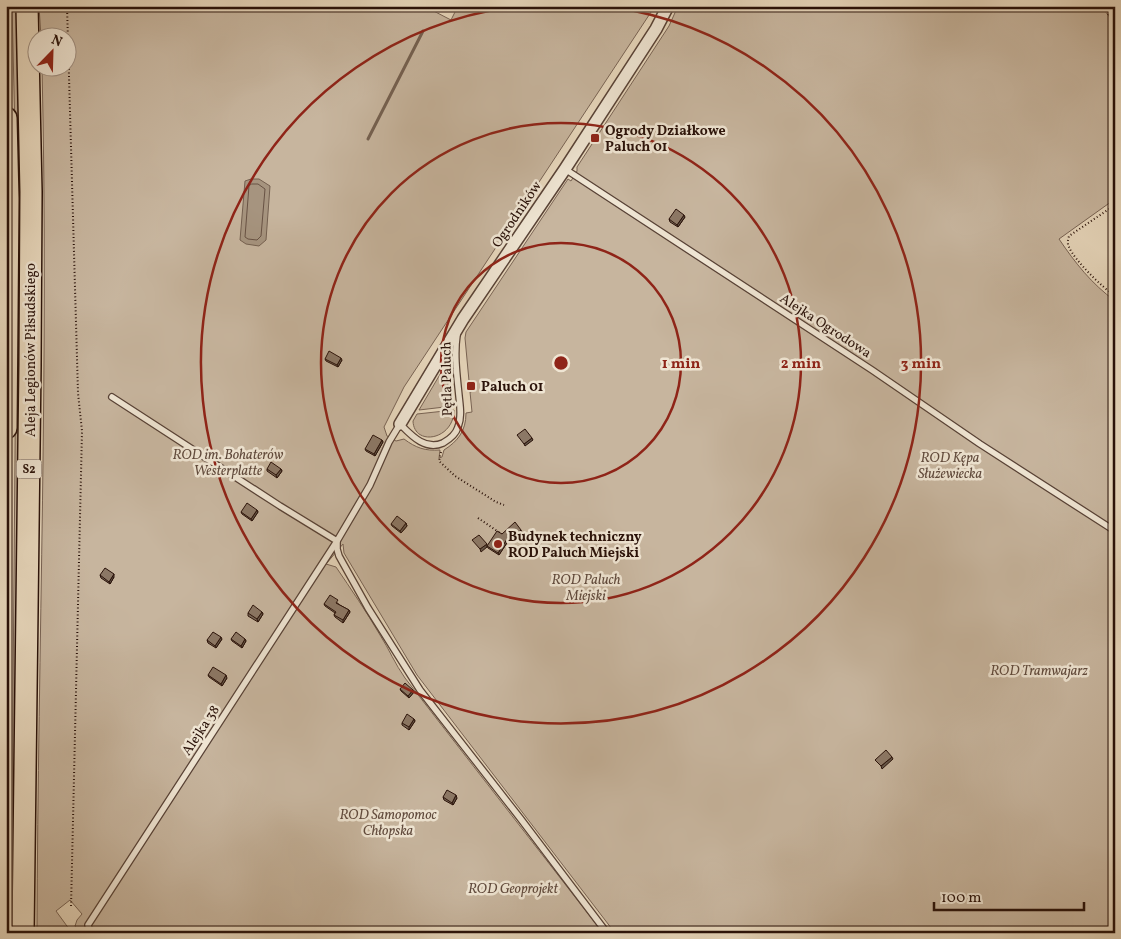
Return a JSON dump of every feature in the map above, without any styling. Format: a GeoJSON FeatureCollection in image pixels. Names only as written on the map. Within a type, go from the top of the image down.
{"type":"FeatureCollection","features":[{"type":"Feature","properties":{"kind":"highway","name":"Aleja Legionów Piłsudskiego"},"geometry":{"type":"LineString","coordinates":[[24,933],[31,192],[27,6]]}},
{"type":"Feature","properties":{"kind":"highway","name":"Aleja Legionów Piłsudskiego"},"geometry":{"type":"LineString","coordinates":[[6,118],[6,428]]}},
{"type":"Feature","properties":{"kind":"street","name":"Ogrodników"},"geometry":{"type":"LineString","coordinates":[[400,424],[463,319],[570,172],[668,6]]}},
{"type":"Feature","properties":{"kind":"lane","name":"Alejka Ogrodowa"},"geometry":{"type":"LineString","coordinates":[[570,172],[872,370],[980,444],[1115,531]]}},
{"type":"Feature","properties":{"kind":"lane","name":"Pętla Paluch"},"geometry":{"type":"LineString","coordinates":[[400,424],[416,439],[426,444],[442,443],[453,436],[459,426],[460,414],[455,350],[457,335],[463,319]]}},
{"type":"Feature","properties":{"kind":"lane"},"geometry":{"type":"LineString","coordinates":[[112,396],[337,541],[339,556],[368,608],[420,690],[607,933]]}},
{"type":"Feature","properties":{"kind":"lane","name":"Ogrodników"},"geometry":{"type":"LineString","coordinates":[[391,440],[400,424]]}},
{"type":"Feature","properties":{"kind":"lane","name":"Alejka 38"},"geometry":{"type":"LineString","coordinates":[[88,931],[337,541],[370,485],[391,440]]}},
{"type":"Feature","properties":{"kind":"path"},"geometry":{"type":"LineString","coordinates":[[67,6],[78,383],[82,431],[71,907]]}},
{"type":"Feature","properties":{"kind":"path"},"geometry":{"type":"LineString","coordinates":[[1108,6],[1115,17]]}},
{"type":"Feature","properties":{"kind":"path"},"geometry":{"type":"LineString","coordinates":[[1108,15],[1111,10]]}},
{"type":"Feature","properties":{"kind":"path"},"geometry":{"type":"LineString","coordinates":[[1115,204],[1069,236],[1068,240],[1069,248],[1093,278],[1115,296]]}},
{"type":"Feature","properties":{"kind":"path"},"geometry":{"type":"LineString","coordinates":[[440,458],[440,461],[455,476],[504,505]]}},
{"type":"Feature","properties":{"kind":"path"},"geometry":{"type":"LineString","coordinates":[[478,518],[507,538]]}},
{"type":"Feature","properties":{"kind":"green space"},"geometry":{"type":"Polygon","coordinates":[[[12,6],[17,6],[22,178],[15,933],[11,933],[17,217],[12,6]]]}},
{"type":"Feature","properties":{"kind":"green space"},"geometry":{"type":"Polygon","coordinates":[[[39,6],[424,6],[451,20],[458,6],[655,6],[404,387],[384,427],[387,436],[396,441],[404,439],[421,448],[440,450],[439,458],[442,457],[444,450],[453,443],[463,430],[466,413],[472,412],[470,392],[474,391],[473,381],[469,381],[466,332],[568,179],[571,181],[577,171],[577,167],[669,26],[678,6],[1101,6],[1115,24],[1115,199],[1059,239],[1084,273],[1115,301],[1115,933],[615,933],[417,675],[344,553],[343,544],[326,564],[336,567],[369,617],[405,678],[603,933],[82,933],[75,926],[82,914],[70,900],[56,911],[72,933],[37,933],[44,392],[42,78],[78,78],[78,28],[40,28],[39,6]]]}},
{"type":"Feature","properties":{"kind":"green space"},"geometry":{"type":"Polygon","coordinates":[[[450,369],[448,388],[453,406],[419,410],[442,371],[450,369]]]}},
{"type":"Feature","properties":{"kind":"green space"},"geometry":{"type":"Polygon","coordinates":[[[454,410],[448,428],[441,434],[434,437],[426,437],[415,429],[413,421],[417,414],[454,410]]]}},
{"type":"Feature","properties":{"kind":"water"},"geometry":{"type":"Polygon","coordinates":[[[259,179],[270,186],[266,240],[259,246],[246,244],[240,240],[245,181],[259,179]]]}},
{"type":"Feature","properties":{"kind":"building"},"geometry":{"type":"Polygon","coordinates":[[[676,209],[684,215],[677,225],[669,219],[676,209]]]}},
{"type":"Feature","properties":{"kind":"building"},"geometry":{"type":"Polygon","coordinates":[[[329,351],[341,358],[337,365],[325,359],[329,351]]]}},
{"type":"Feature","properties":{"kind":"building"},"geometry":{"type":"Polygon","coordinates":[[[525,429],[532,438],[524,444],[517,435],[525,429]]]}},
{"type":"Feature","properties":{"kind":"building"},"geometry":{"type":"Polygon","coordinates":[[[373,435],[382,440],[374,454],[365,449],[373,435]]]}},
{"type":"Feature","properties":{"kind":"building"},"geometry":{"type":"Polygon","coordinates":[[[271,462],[281,469],[276,475],[267,469],[271,462]]]}},
{"type":"Feature","properties":{"kind":"building"},"geometry":{"type":"Polygon","coordinates":[[[247,503],[257,510],[251,519],[241,512],[247,503]]]}},
{"type":"Feature","properties":{"kind":"building"},"geometry":{"type":"Polygon","coordinates":[[[397,516],[406,523],[400,531],[391,524],[397,516]]]}},
{"type":"Feature","properties":{"kind":"building"},"geometry":{"type":"Polygon","coordinates":[[[515,522],[521,530],[514,536],[511,533],[498,553],[487,546],[497,531],[502,534],[515,522]]]}},
{"type":"Feature","properties":{"kind":"building"},"geometry":{"type":"Polygon","coordinates":[[[479,535],[487,544],[480,549],[472,540],[479,535]]]}},
{"type":"Feature","properties":{"kind":"building"},"geometry":{"type":"Polygon","coordinates":[[[105,568],[114,574],[109,582],[100,575],[105,568]]]}},
{"type":"Feature","properties":{"kind":"building"},"geometry":{"type":"Polygon","coordinates":[[[330,595],[338,600],[336,603],[349,610],[343,620],[334,615],[336,612],[324,604],[330,595]]]}},
{"type":"Feature","properties":{"kind":"building"},"geometry":{"type":"Polygon","coordinates":[[[253,605],[262,612],[257,619],[248,613],[253,605]]]}},
{"type":"Feature","properties":{"kind":"building"},"geometry":{"type":"Polygon","coordinates":[[[213,632],[221,637],[215,646],[207,640],[213,632]]]}},
{"type":"Feature","properties":{"kind":"building"},"geometry":{"type":"Polygon","coordinates":[[[236,632],[245,639],[241,646],[231,639],[236,632]]]}},
{"type":"Feature","properties":{"kind":"building"},"geometry":{"type":"Polygon","coordinates":[[[213,667],[226,675],[221,684],[208,675],[213,667]]]}},
{"type":"Feature","properties":{"kind":"building"},"geometry":{"type":"Polygon","coordinates":[[[405,683],[413,690],[408,696],[400,689],[405,683]]]}},
{"type":"Feature","properties":{"kind":"building"},"geometry":{"type":"Polygon","coordinates":[[[407,714],[414,719],[409,727],[402,723],[407,714]]]}},
{"type":"Feature","properties":{"kind":"building"},"geometry":{"type":"Polygon","coordinates":[[[886,750],[892,757],[881,766],[875,760],[886,750]]]}},
{"type":"Feature","properties":{"kind":"building"},"geometry":{"type":"Polygon","coordinates":[[[447,790],[456,795],[452,803],[443,797],[447,790]]]}},
{"type":"Feature","properties":{"kind":"waterway"},"geometry":{"type":"LineString","coordinates":[[368,139],[423,31]]}},
{"type":"Feature","properties":{"kind":"place","name":"Ogrody Działkowe Paluch 01"},"geometry":{"type":"Point","coordinates":[595,138]}},
{"type":"Feature","properties":{"kind":"place","name":"Paluch 01"},"geometry":{"type":"Point","coordinates":[471,386]}},
{"type":"Feature","properties":{"kind":"place","name":"Budynek techniczny ROD Paluch Miejski"},"geometry":{"type":"Point","coordinates":[498,544]}},
{"type":"Feature","properties":{"kind":"park label","name":"ROD im. Bohaterów Westerplatte"},"geometry":{"type":"Point","coordinates":[228,462]}},
{"type":"Feature","properties":{"kind":"park label","name":"ROD Kępa Służewiecka"},"geometry":{"type":"Point","coordinates":[950,466]}},
{"type":"Feature","properties":{"kind":"park label","name":"ROD Paluch Miejski"},"geometry":{"type":"Point","coordinates":[586,588]}},
{"type":"Feature","properties":{"kind":"park label","name":"ROD Tramwajarz"},"geometry":{"type":"Point","coordinates":[1039,670]}},
{"type":"Feature","properties":{"kind":"park label","name":"ROD Samopomoc Chłopska"},"geometry":{"type":"Point","coordinates":[388,822]}},
{"type":"Feature","properties":{"kind":"park label","name":"ROD Geoprojekt"},"geometry":{"type":"Point","coordinates":[513,888]}}]}
